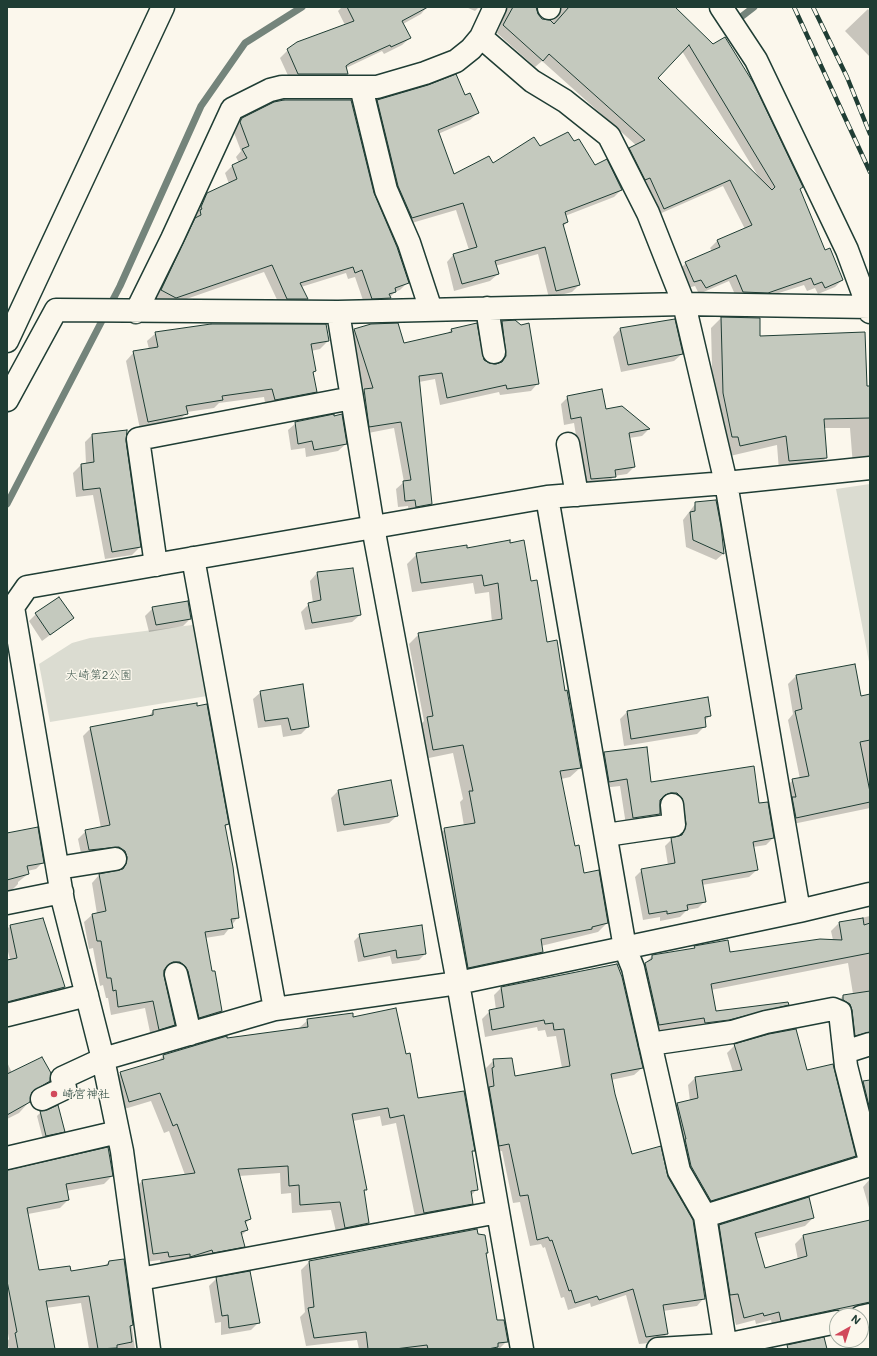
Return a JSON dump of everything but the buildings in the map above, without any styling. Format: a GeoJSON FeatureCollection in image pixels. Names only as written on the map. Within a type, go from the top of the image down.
{"type":"FeatureCollection","features":[{"type":"Feature","properties":{"kind":"street"},"geometry":{"type":"LineString","coordinates":[[7,341],[163,7]]}},
{"type":"Feature","properties":{"kind":"street"},"geometry":{"type":"LineString","coordinates":[[136,312],[172,239],[232,109],[270,90],[282,87],[377,87],[425,73],[456,60],[471,49],[481,38],[495,7]]}},
{"type":"Feature","properties":{"kind":"street"},"geometry":{"type":"LineString","coordinates":[[7,400],[56,310],[136,312],[338,312],[684,304],[870,309],[847,250],[756,60],[721,7]]}},
{"type":"Feature","properties":{"kind":"street"},"geometry":{"type":"LineString","coordinates":[[481,38],[532,80],[565,101],[609,136],[648,213],[684,304],[726,483],[799,911]]}},
{"type":"Feature","properties":{"kind":"street"},"geometry":{"type":"LineString","coordinates":[[361,87],[386,190],[409,243],[431,310]]}},
{"type":"Feature","properties":{"kind":"street"},"geometry":{"type":"LineString","coordinates":[[487,308],[494,352]]}},
{"type":"Feature","properties":{"kind":"street"},"geometry":{"type":"LineString","coordinates":[[338,312],[373,527],[458,983],[522,1349]]}},
{"type":"Feature","properties":{"kind":"street"},"geometry":{"type":"LineString","coordinates":[[156,565],[138,439],[352,398]]}},
{"type":"Feature","properties":{"kind":"street"},"geometry":{"type":"LineString","coordinates":[[568,444],[577,495]]}},
{"type":"Feature","properties":{"kind":"street"},"geometry":{"type":"LineString","coordinates":[[149,1349],[118,1132],[103,1059],[62,892],[13,607],[27,587],[547,497],[726,483],[870,468]]}},
{"type":"Feature","properties":{"kind":"street"},"geometry":{"type":"LineString","coordinates":[[547,497],[625,948],[633,968],[679,1171],[705,1216],[725,1347]]}},
{"type":"Feature","properties":{"kind":"street"},"geometry":{"type":"LineString","coordinates":[[193,558],[275,1009]]}},
{"type":"Feature","properties":{"kind":"street"},"geometry":{"type":"LineString","coordinates":[[606,835],[674,825],[672,805]]}},
{"type":"Feature","properties":{"kind":"street"},"geometry":{"type":"LineString","coordinates":[[58,868],[115,859]]}},
{"type":"Feature","properties":{"kind":"street"},"geometry":{"type":"LineString","coordinates":[[7,903],[62,892]]}},
{"type":"Feature","properties":{"kind":"street"},"geometry":{"type":"LineString","coordinates":[[42,1099],[65,1088],[62,1078],[103,1059],[275,1009],[458,983],[799,911],[870,894]]}},
{"type":"Feature","properties":{"kind":"street"},"geometry":{"type":"LineString","coordinates":[[176,974],[190,1034]]}},
{"type":"Feature","properties":{"kind":"street"},"geometry":{"type":"LineString","coordinates":[[7,1015],[87,995]]}},
{"type":"Feature","properties":{"kind":"street"},"geometry":{"type":"LineString","coordinates":[[650,1044],[732,1032],[766,1022],[833,1009],[840,1012],[846,1066],[870,1161]]}},
{"type":"Feature","properties":{"kind":"street"},"geometry":{"type":"LineString","coordinates":[[845,1052],[870,1044]]}},
{"type":"Feature","properties":{"kind":"street"},"geometry":{"type":"LineString","coordinates":[[7,1158],[118,1132]]}},
{"type":"Feature","properties":{"kind":"street"},"geometry":{"type":"LineString","coordinates":[[705,1216],[870,1165]]}},
{"type":"Feature","properties":{"kind":"street"},"geometry":{"type":"LineString","coordinates":[[140,1279],[498,1212]]}},
{"type":"Feature","properties":{"kind":"street"},"geometry":{"type":"LineString","coordinates":[[658,1349],[725,1347],[829,1324]]}},
{"type":"Feature","properties":{"kind":"green space"},"geometry":{"type":"Polygon","coordinates":[[[870,484],[870,667],[836,489],[870,484]]]}},
{"type":"Feature","properties":{"kind":"green space","name":"大崎第2公園"},"geometry":{"type":"Polygon","coordinates":[[[200,624],[213,695],[50,722],[39,664],[72,643],[90,638],[200,624]]]}},
{"type":"Feature","properties":{"kind":"waterway"},"geometry":{"type":"LineString","coordinates":[[7,504],[120,286],[201,106],[245,43],[302,7]]}},
{"type":"Feature","properties":{"kind":"waterway"},"geometry":{"type":"LineString","coordinates":[[741,17],[754,7]]}},
{"type":"Feature","properties":{"kind":"railway"},"geometry":{"type":"LineString","coordinates":[[794,7],[870,172]]}},
{"type":"Feature","properties":{"kind":"railway"},"geometry":{"type":"LineString","coordinates":[[813,7],[847,77],[870,134]]}},
{"type":"Feature","properties":{"kind":"place","name":"崎宮神社"},"geometry":{"type":"Point","coordinates":[54,1094]}}]}
